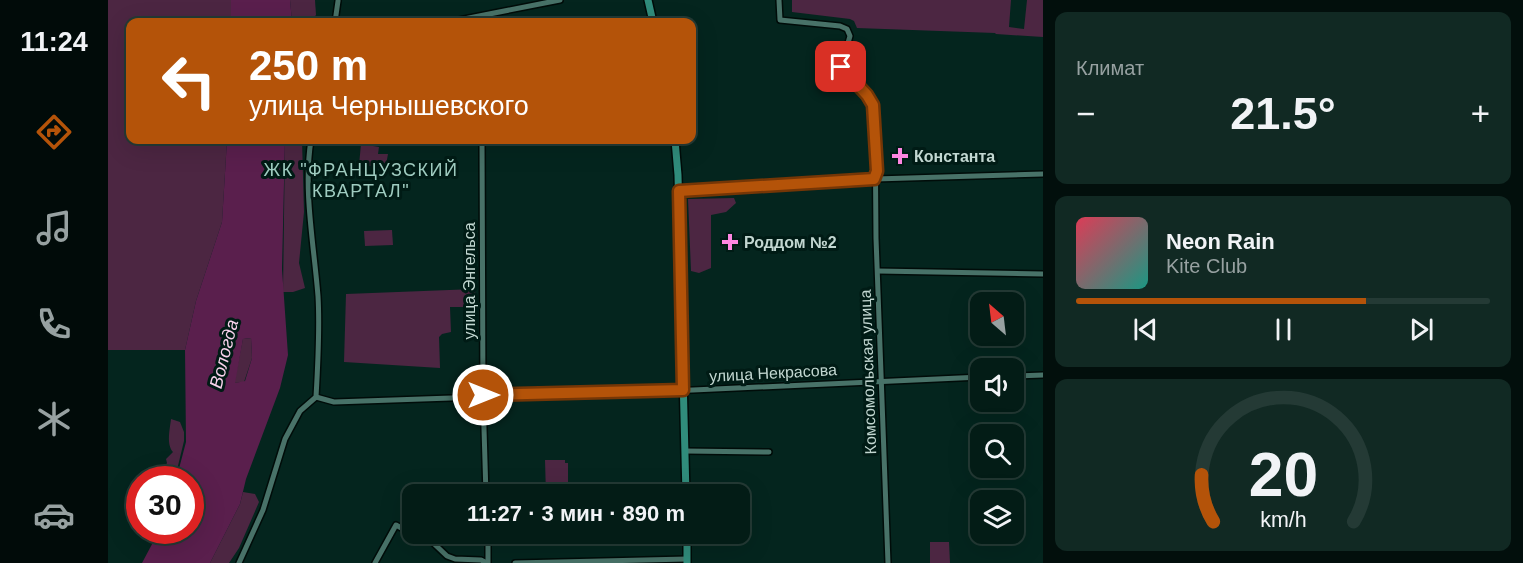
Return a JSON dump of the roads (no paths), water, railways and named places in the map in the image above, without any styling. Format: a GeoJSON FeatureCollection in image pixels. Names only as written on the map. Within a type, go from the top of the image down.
{"type":"FeatureCollection","features":[{"type":"Feature","properties":{"kind":"main road"},"geometry":{"type":"LineString","coordinates":[[648,0],[652,18]]}},
{"type":"Feature","properties":{"kind":"main road"},"geometry":{"type":"LineString","coordinates":[[675,144],[679,191],[686,484]]}},
{"type":"Feature","properties":{"kind":"main road"},"geometry":{"type":"LineString","coordinates":[[687,544],[687,561]]}},
{"type":"Feature","properties":{"kind":"street"},"geometry":{"type":"LineString","coordinates":[[469,18],[560,0]]}},
{"type":"Feature","properties":{"kind":"street","name":"Комсомольская улица"},"geometry":{"type":"LineString","coordinates":[[779,0],[780,20],[843,27],[849,32],[850,36],[841,67],[867,95],[873,105],[877,171],[874,179],[888,563]]}},
{"type":"Feature","properties":{"kind":"street"},"geometry":{"type":"LineString","coordinates":[[336,18],[338,1]]}},
{"type":"Feature","properties":{"kind":"street"},"geometry":{"type":"LineString","coordinates":[[239,563],[253,537],[285,439],[300,411],[316,397],[319,344],[318,297],[309,189],[311,144]]}},
{"type":"Feature","properties":{"kind":"street","name":"улица Энгельса"},"geometry":{"type":"LineString","coordinates":[[482,144],[486,484]]}},
{"type":"Feature","properties":{"kind":"street"},"geometry":{"type":"LineString","coordinates":[[679,191],[874,179],[1043,174]]}},
{"type":"Feature","properties":{"kind":"street"},"geometry":{"type":"LineString","coordinates":[[878,271],[1043,274]]}},
{"type":"Feature","properties":{"kind":"street"},"geometry":{"type":"LineString","coordinates":[[1024,376],[1043,375]]}},
{"type":"Feature","properties":{"kind":"street","name":"улица Некрасова"},"geometry":{"type":"LineString","coordinates":[[316,397],[333,402],[970,377]]}},
{"type":"Feature","properties":{"kind":"street"},"geometry":{"type":"LineString","coordinates":[[685,451],[769,452]]}},
{"type":"Feature","properties":{"kind":"street"},"geometry":{"type":"LineString","coordinates":[[375,563],[396,525],[402,528]]}},
{"type":"Feature","properties":{"kind":"street"},"geometry":{"type":"LineString","coordinates":[[434,544],[447,556],[455,559],[481,560],[488,563],[488,544]]}},
{"type":"Feature","properties":{"kind":"street"},"geometry":{"type":"LineString","coordinates":[[515,563],[687,561]]}},
{"type":"Feature","properties":{"kind":"water"},"geometry":{"type":"Polygon","coordinates":[[[231,0],[290,0],[292,18],[231,18],[231,0]]]}},
{"type":"Feature","properties":{"kind":"water","name":"Вологда"},"geometry":{"type":"Polygon","coordinates":[[[227,144],[285,144],[282,269],[288,355],[280,388],[246,479],[240,504],[210,563],[142,563],[152,544],[204,544],[204,466],[180,466],[186,442],[185,350],[196,301],[222,222],[227,144]],[[251,338],[243,339],[235,383],[245,381],[252,358],[251,338]]]}},
{"type":"Feature","properties":{"kind":"place","name":"Константа"},"geometry":{"type":"Point","coordinates":[900,156]}},
{"type":"Feature","properties":{"kind":"place","name":"Роддом №2"},"geometry":{"type":"Point","coordinates":[730,242]}},
{"type":"Feature","properties":{"kind":"district","name":"ЖК \"ФРАНЦУЗСКИЙ КВАРТАЛ\""},"geometry":{"type":"Point","coordinates":[361,180]}}]}
